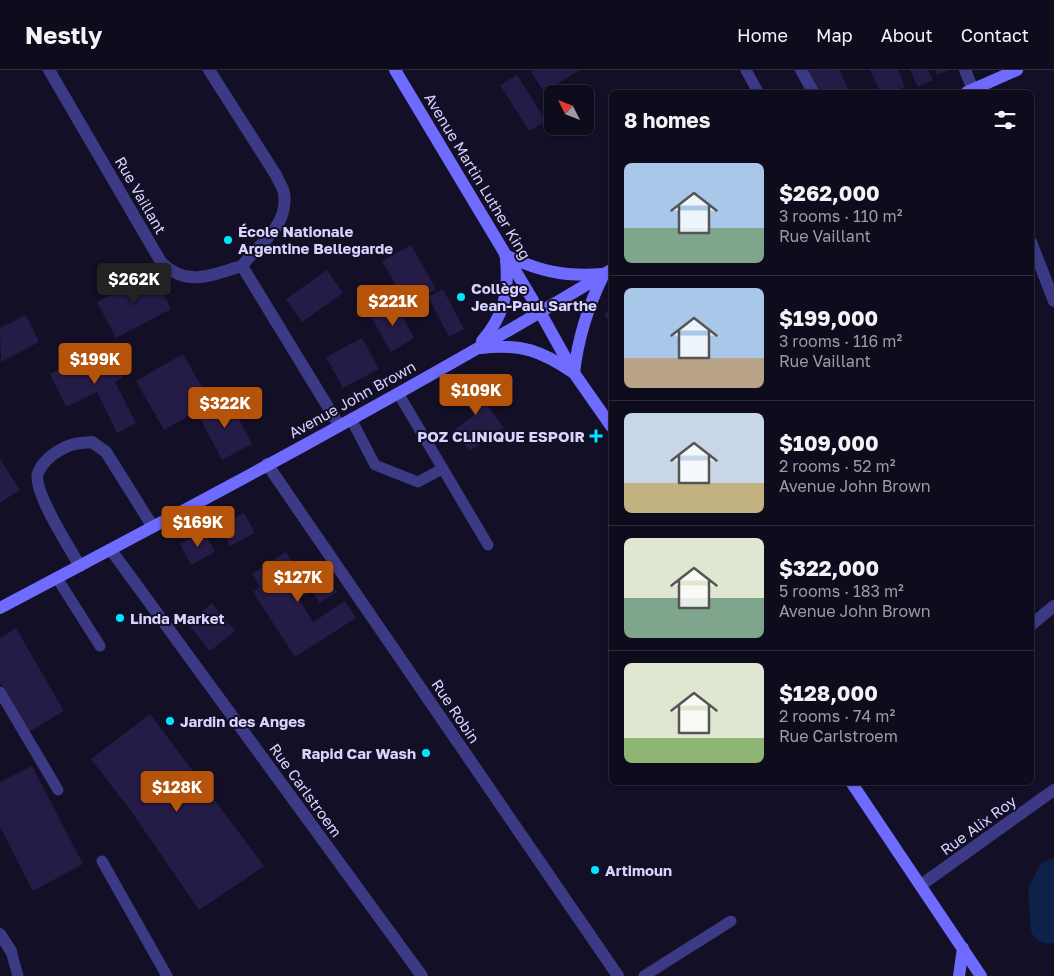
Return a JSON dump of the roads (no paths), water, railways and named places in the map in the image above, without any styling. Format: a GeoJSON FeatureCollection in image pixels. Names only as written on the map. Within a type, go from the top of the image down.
{"type":"FeatureCollection","features":[{"type":"Feature","properties":{"kind":"main road","name":"Avenue Martin Luther King"},"geometry":{"type":"LineString","coordinates":[[395,70],[540,312],[574,374],[609,423]]}},
{"type":"Feature","properties":{"kind":"main road"},"geometry":{"type":"LineString","coordinates":[[975,90],[1017,70]]}},
{"type":"Feature","properties":{"kind":"main road"},"geometry":{"type":"LineString","coordinates":[[505,255],[529,266],[553,273],[578,276],[608,272]]}},
{"type":"Feature","properties":{"kind":"main road"},"geometry":{"type":"LineString","coordinates":[[475,349],[492,330],[504,306],[508,281],[505,255]]}},
{"type":"Feature","properties":{"kind":"main road"},"geometry":{"type":"LineString","coordinates":[[475,349],[501,345],[528,349],[552,358],[574,374],[583,322],[592,298],[608,272]]}},
{"type":"Feature","properties":{"kind":"main road","name":"Avenue John Brown"},"geometry":{"type":"LineString","coordinates":[[0,608],[339,426],[608,272]]}},
{"type":"Feature","properties":{"kind":"main road"},"geometry":{"type":"LineString","coordinates":[[853,785],[981,976]]}},
{"type":"Feature","properties":{"kind":"main road"},"geometry":{"type":"LineString","coordinates":[[959,976],[963,948]]}},
{"type":"Feature","properties":{"kind":"street","name":"Rue Vaillant"},"geometry":{"type":"LineString","coordinates":[[49,70],[161,262],[168,269],[190,279],[213,275],[242,266]]}},
{"type":"Feature","properties":{"kind":"street"},"geometry":{"type":"LineString","coordinates":[[210,70],[276,175],[284,192],[284,208],[276,230],[250,255],[242,266],[339,426]]}},
{"type":"Feature","properties":{"kind":"street"},"geometry":{"type":"LineString","coordinates":[[801,70],[812,90]]}},
{"type":"Feature","properties":{"kind":"street"},"geometry":{"type":"LineString","coordinates":[[964,70],[970,90]]}},
{"type":"Feature","properties":{"kind":"street"},"geometry":{"type":"LineString","coordinates":[[1034,250],[1054,301]]}},
{"type":"Feature","properties":{"kind":"street"},"geometry":{"type":"LineString","coordinates":[[80,566],[48,510],[39,488],[38,474],[47,460],[67,446],[92,442],[106,452],[153,527]]}},
{"type":"Feature","properties":{"kind":"street","name":"Rue Robin"},"geometry":{"type":"LineString","coordinates":[[267,464],[618,976]]}},
{"type":"Feature","properties":{"kind":"street","name":"Rue Carlstroem"},"geometry":{"type":"LineString","coordinates":[[111,550],[422,976]]}},
{"type":"Feature","properties":{"kind":"street"},"geometry":{"type":"LineString","coordinates":[[1034,623],[1054,606]]}},
{"type":"Feature","properties":{"kind":"street","name":"Rue Alix Roy"},"geometry":{"type":"LineString","coordinates":[[920,885],[1054,790]]}},
{"type":"Feature","properties":{"kind":"street"},"geometry":{"type":"LineString","coordinates":[[0,934],[11,951]]}},
{"type":"Feature","properties":{"kind":"lane"},"geometry":{"type":"LineString","coordinates":[[746,70],[757,90]]}},
{"type":"Feature","properties":{"kind":"lane"},"geometry":{"type":"LineString","coordinates":[[398,393],[488,546]]}},
{"type":"Feature","properties":{"kind":"lane"},"geometry":{"type":"LineString","coordinates":[[351,419],[375,465],[418,482],[442,469]]}},
{"type":"Feature","properties":{"kind":"lane"},"geometry":{"type":"LineString","coordinates":[[57,578],[100,646]]}},
{"type":"Feature","properties":{"kind":"lane"},"geometry":{"type":"LineString","coordinates":[[0,692],[58,790]]}},
{"type":"Feature","properties":{"kind":"lane"},"geometry":{"type":"LineString","coordinates":[[102,861],[167,976]]}},
{"type":"Feature","properties":{"kind":"lane"},"geometry":{"type":"LineString","coordinates":[[644,976],[731,922]]}},
{"type":"Feature","properties":{"kind":"lane"},"geometry":{"type":"LineString","coordinates":[[11,951],[18,976]]}},
{"type":"Feature","properties":{"kind":"waterway"},"geometry":{"type":"LineString","coordinates":[[1048,926],[1046,892],[1054,876]]}},
{"type":"Feature","properties":{"kind":"place","name":"École Nationale Argentine Bellegarde"},"geometry":{"type":"Point","coordinates":[228,240]}},
{"type":"Feature","properties":{"kind":"place","name":"Collège Jean-Paul Sarthe"},"geometry":{"type":"Point","coordinates":[461,297]}},
{"type":"Feature","properties":{"kind":"place","name":"POZ CLINIQUE ESPOIR"},"geometry":{"type":"Point","coordinates":[596,436]}},
{"type":"Feature","properties":{"kind":"place","name":"Linda Market"},"geometry":{"type":"Point","coordinates":[120,618]}},
{"type":"Feature","properties":{"kind":"place","name":"Jardin des Anges"},"geometry":{"type":"Point","coordinates":[170,721]}},
{"type":"Feature","properties":{"kind":"place","name":"Rapid Car Wash"},"geometry":{"type":"Point","coordinates":[426,753]}},
{"type":"Feature","properties":{"kind":"place","name":"Artimoun"},"geometry":{"type":"Point","coordinates":[595,870]}}]}
